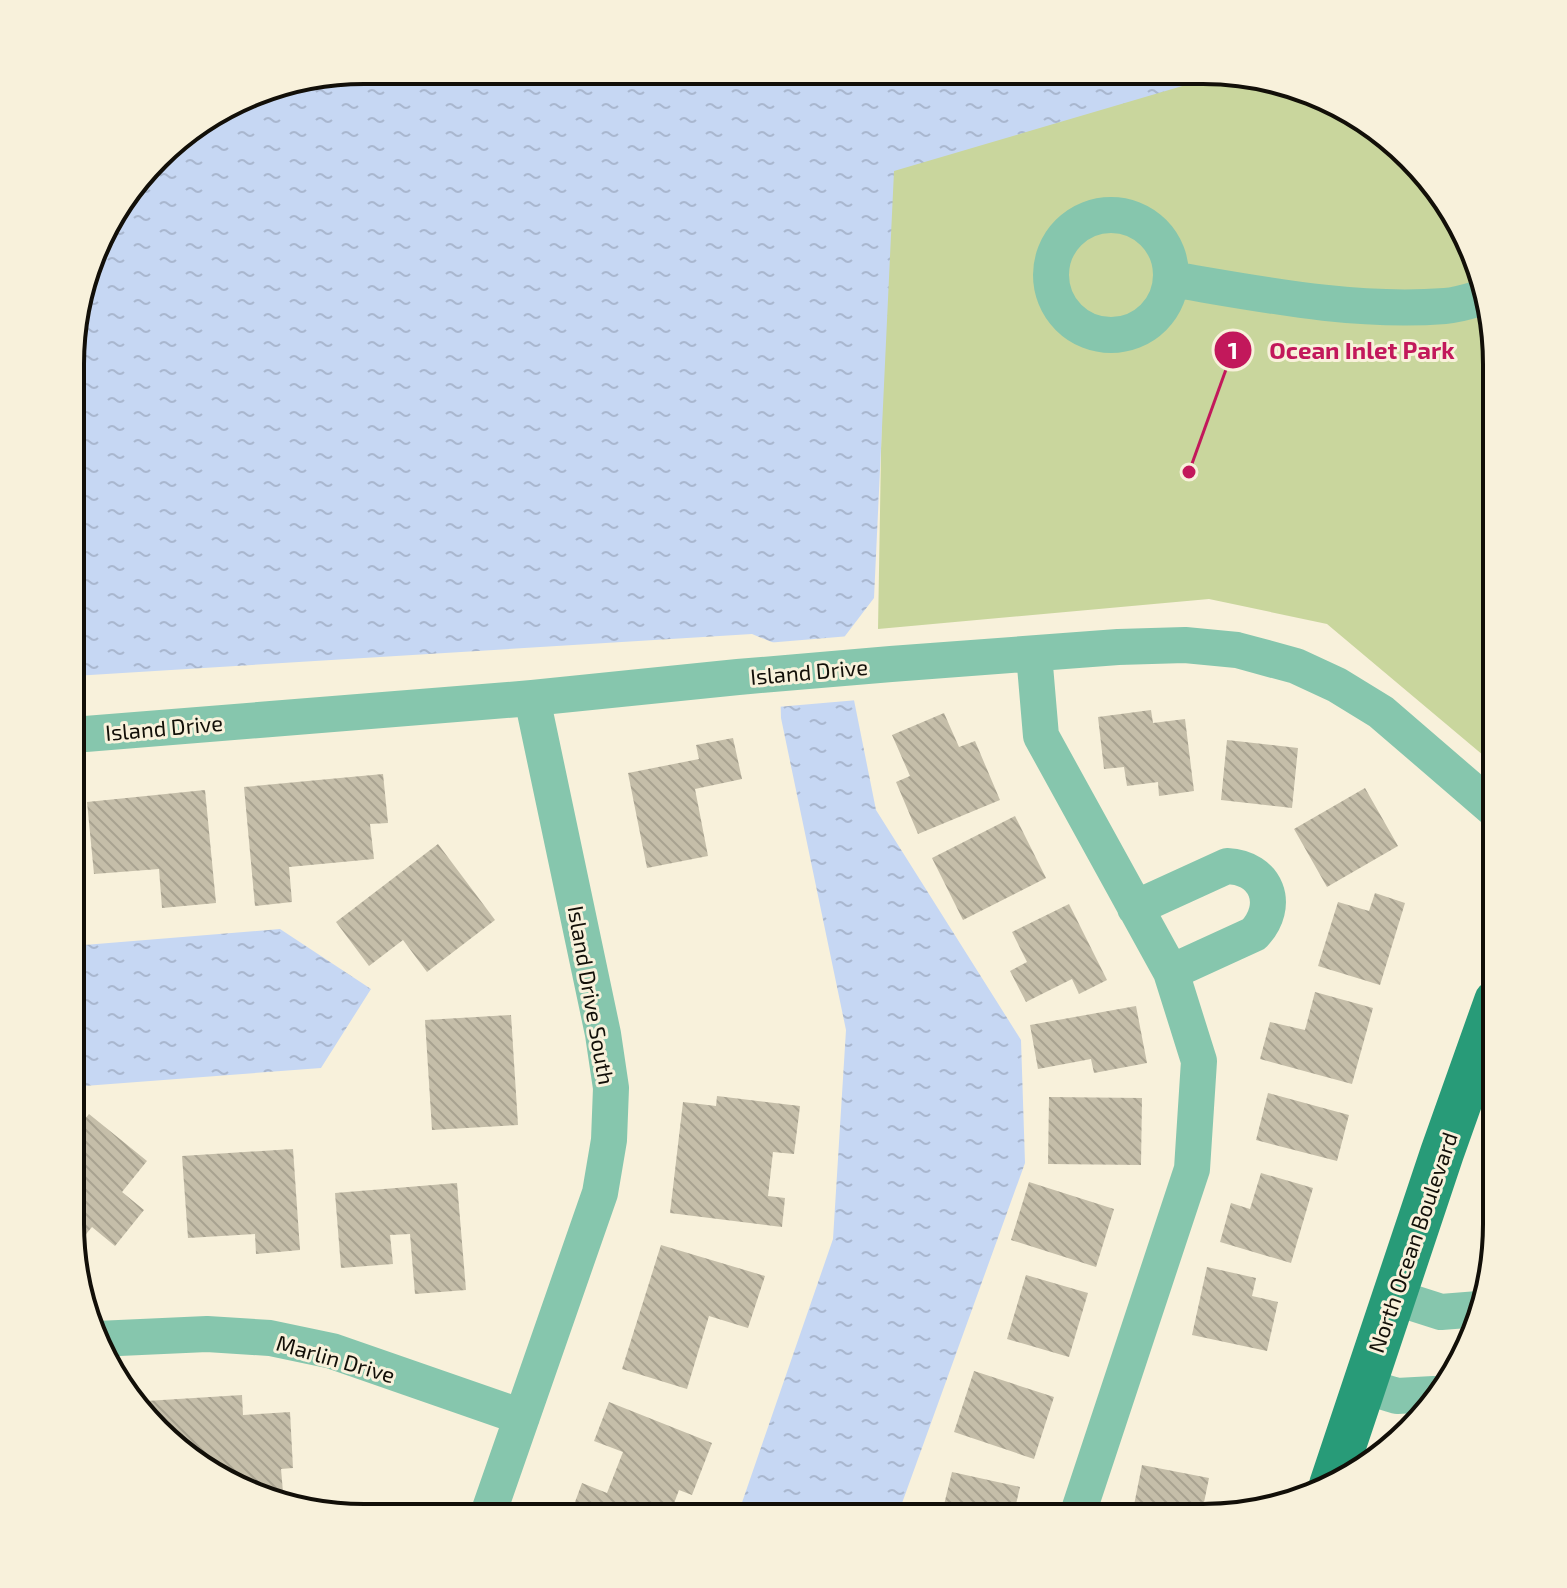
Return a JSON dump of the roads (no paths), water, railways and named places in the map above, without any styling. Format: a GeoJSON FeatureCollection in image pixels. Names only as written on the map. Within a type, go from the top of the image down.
{"type":"FeatureCollection","features":[{"type":"Feature","properties":{"kind":"main road","name":"North Ocean Boulevard"},"geometry":{"type":"LineString","coordinates":[[1336,1470],[1482,1040]]}},
{"type":"Feature","properties":{"kind":"street"},"geometry":{"type":"LineString","coordinates":[[1171,279],[1307,302],[1380,307],[1448,306],[1475,299]]}},
{"type":"Feature","properties":{"kind":"street","name":"Island Drive"},"geometry":{"type":"LineString","coordinates":[[84,734],[532,698],[891,664],[1185,645],[1237,650],[1296,666],[1337,685],[1381,712],[1482,799]]}},
{"type":"Feature","properties":{"kind":"street"},"geometry":{"type":"LineString","coordinates":[[1034,654],[1041,736],[1171,972],[1199,1061],[1192,1169],[1081,1503]]}},
{"type":"Feature","properties":{"kind":"street","name":"Island Drive South"},"geometry":{"type":"LineString","coordinates":[[492,1503],[600,1193],[609,1140],[611,1088],[603,1034],[532,698]]}},
{"type":"Feature","properties":{"kind":"street"},"geometry":{"type":"LineString","coordinates":[[1135,908],[1227,866],[1251,872],[1266,890],[1267,914],[1254,934],[1171,972]]}},
{"type":"Feature","properties":{"kind":"street"},"geometry":{"type":"LineString","coordinates":[[1394,1297],[1441,1312],[1469,1310]]}},
{"type":"Feature","properties":{"kind":"street","name":"Marlin Drive"},"geometry":{"type":"LineString","coordinates":[[109,1338],[207,1334],[270,1338],[332,1351],[522,1417]]}},
{"type":"Feature","properties":{"kind":"street"},"geometry":{"type":"LineString","coordinates":[[1364,1386],[1397,1396],[1425,1394]]}},
{"type":"Feature","properties":{"kind":"water"},"geometry":{"type":"Polygon","coordinates":[[[1189,84],[894,171],[874,598],[842,640],[876,810],[1021,1040],[1025,1163],[902,1503],[742,1503],[833,1239],[846,1030],[781,718],[779,645],[752,634],[84,675],[86,327],[105,257],[131,208],[153,179],[179,153],[224,121],[274,99],[327,86],[1189,84]]]}},
{"type":"Feature","properties":{"kind":"water"},"geometry":{"type":"Polygon","coordinates":[[[280,929],[371,989],[321,1068],[85,1086],[85,945],[280,929]]]}},
{"type":"Feature","properties":{"kind":"place","name":"Ocean Inlet Park"},"geometry":{"type":"Point","coordinates":[1189,472]}}]}
